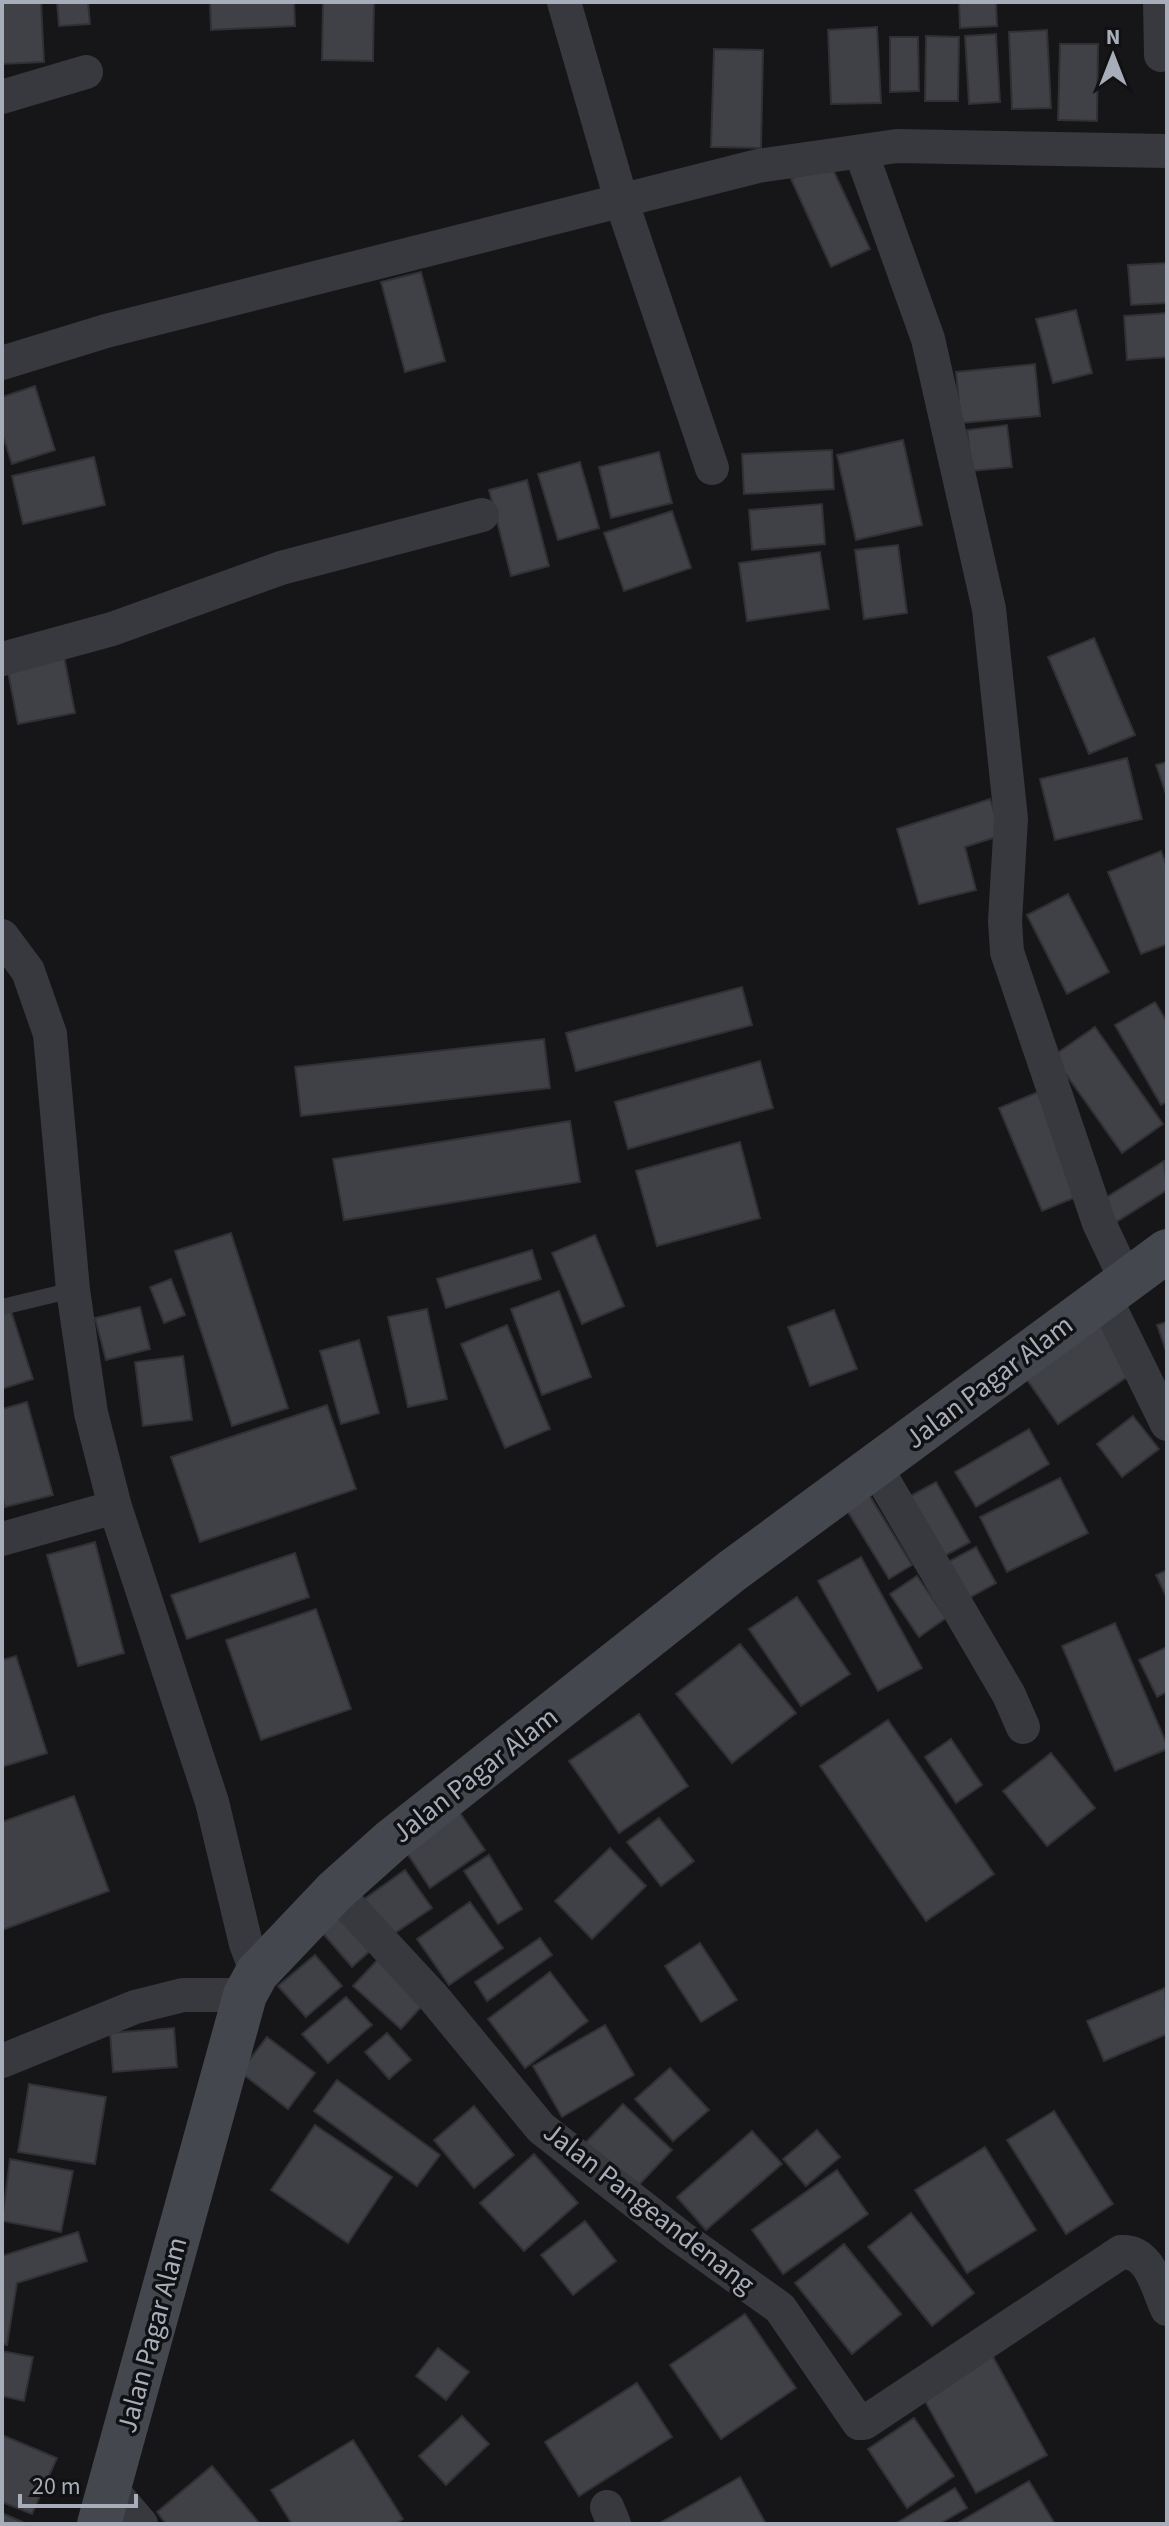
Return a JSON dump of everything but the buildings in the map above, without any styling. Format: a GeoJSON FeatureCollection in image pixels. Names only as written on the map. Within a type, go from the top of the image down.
{"type":"FeatureCollection","features":[{"type":"Feature","properties":{"kind":"street"},"geometry":{"type":"LineString","coordinates":[[564,2],[622,203],[712,468]]}},
{"type":"Feature","properties":{"kind":"street"},"geometry":{"type":"LineString","coordinates":[[1160,2],[1161,55]]}},
{"type":"Feature","properties":{"kind":"street"},"geometry":{"type":"LineString","coordinates":[[2,97],[86,72]]}},
{"type":"Feature","properties":{"kind":"street"},"geometry":{"type":"LineString","coordinates":[[2,363],[106,331],[622,203],[758,166],[897,146],[1167,151]]}},
{"type":"Feature","properties":{"kind":"street"},"geometry":{"type":"LineString","coordinates":[[861,152],[928,339],[989,609],[1011,819],[1005,921],[1007,952],[1099,1223],[1115,1288],[1167,1424]]}},
{"type":"Feature","properties":{"kind":"street"},"geometry":{"type":"LineString","coordinates":[[2,659],[112,629],[281,568],[482,515]]}},
{"type":"Feature","properties":{"kind":"street"},"geometry":{"type":"LineString","coordinates":[[2,936],[28,971],[50,1034],[73,1290],[91,1413],[115,1507],[212,1802],[246,1944],[251,1984],[183,1995],[135,2007],[2,2061]]}},
{"type":"Feature","properties":{"kind":"street","name":"Jalan Pagar Alam"},"geometry":{"type":"LineString","coordinates":[[104,2506],[251,1984],[335,1891],[392,1840],[732,1571],[1167,1251]]}},
{"type":"Feature","properties":{"kind":"street"},"geometry":{"type":"LineString","coordinates":[[875,1466],[1009,1695],[1023,1727]]}},
{"type":"Feature","properties":{"kind":"street"},"geometry":{"type":"LineString","coordinates":[[2,1539],[115,1507]]}},
{"type":"Feature","properties":{"kind":"street","name":"Jalan Pangeandenang"},"geometry":{"type":"LineString","coordinates":[[335,1891],[434,1998],[541,2128],[678,2235],[780,2308],[859,2423],[864,2423],[1121,2252],[1132,2252],[1143,2257],[1167,2309]]}},
{"type":"Feature","properties":{"kind":"street"},"geometry":{"type":"LineString","coordinates":[[104,2506],[141,2524]]}},
{"type":"Feature","properties":{"kind":"lane"},"geometry":{"type":"LineString","coordinates":[[2,1307],[73,1290]]}}]}
